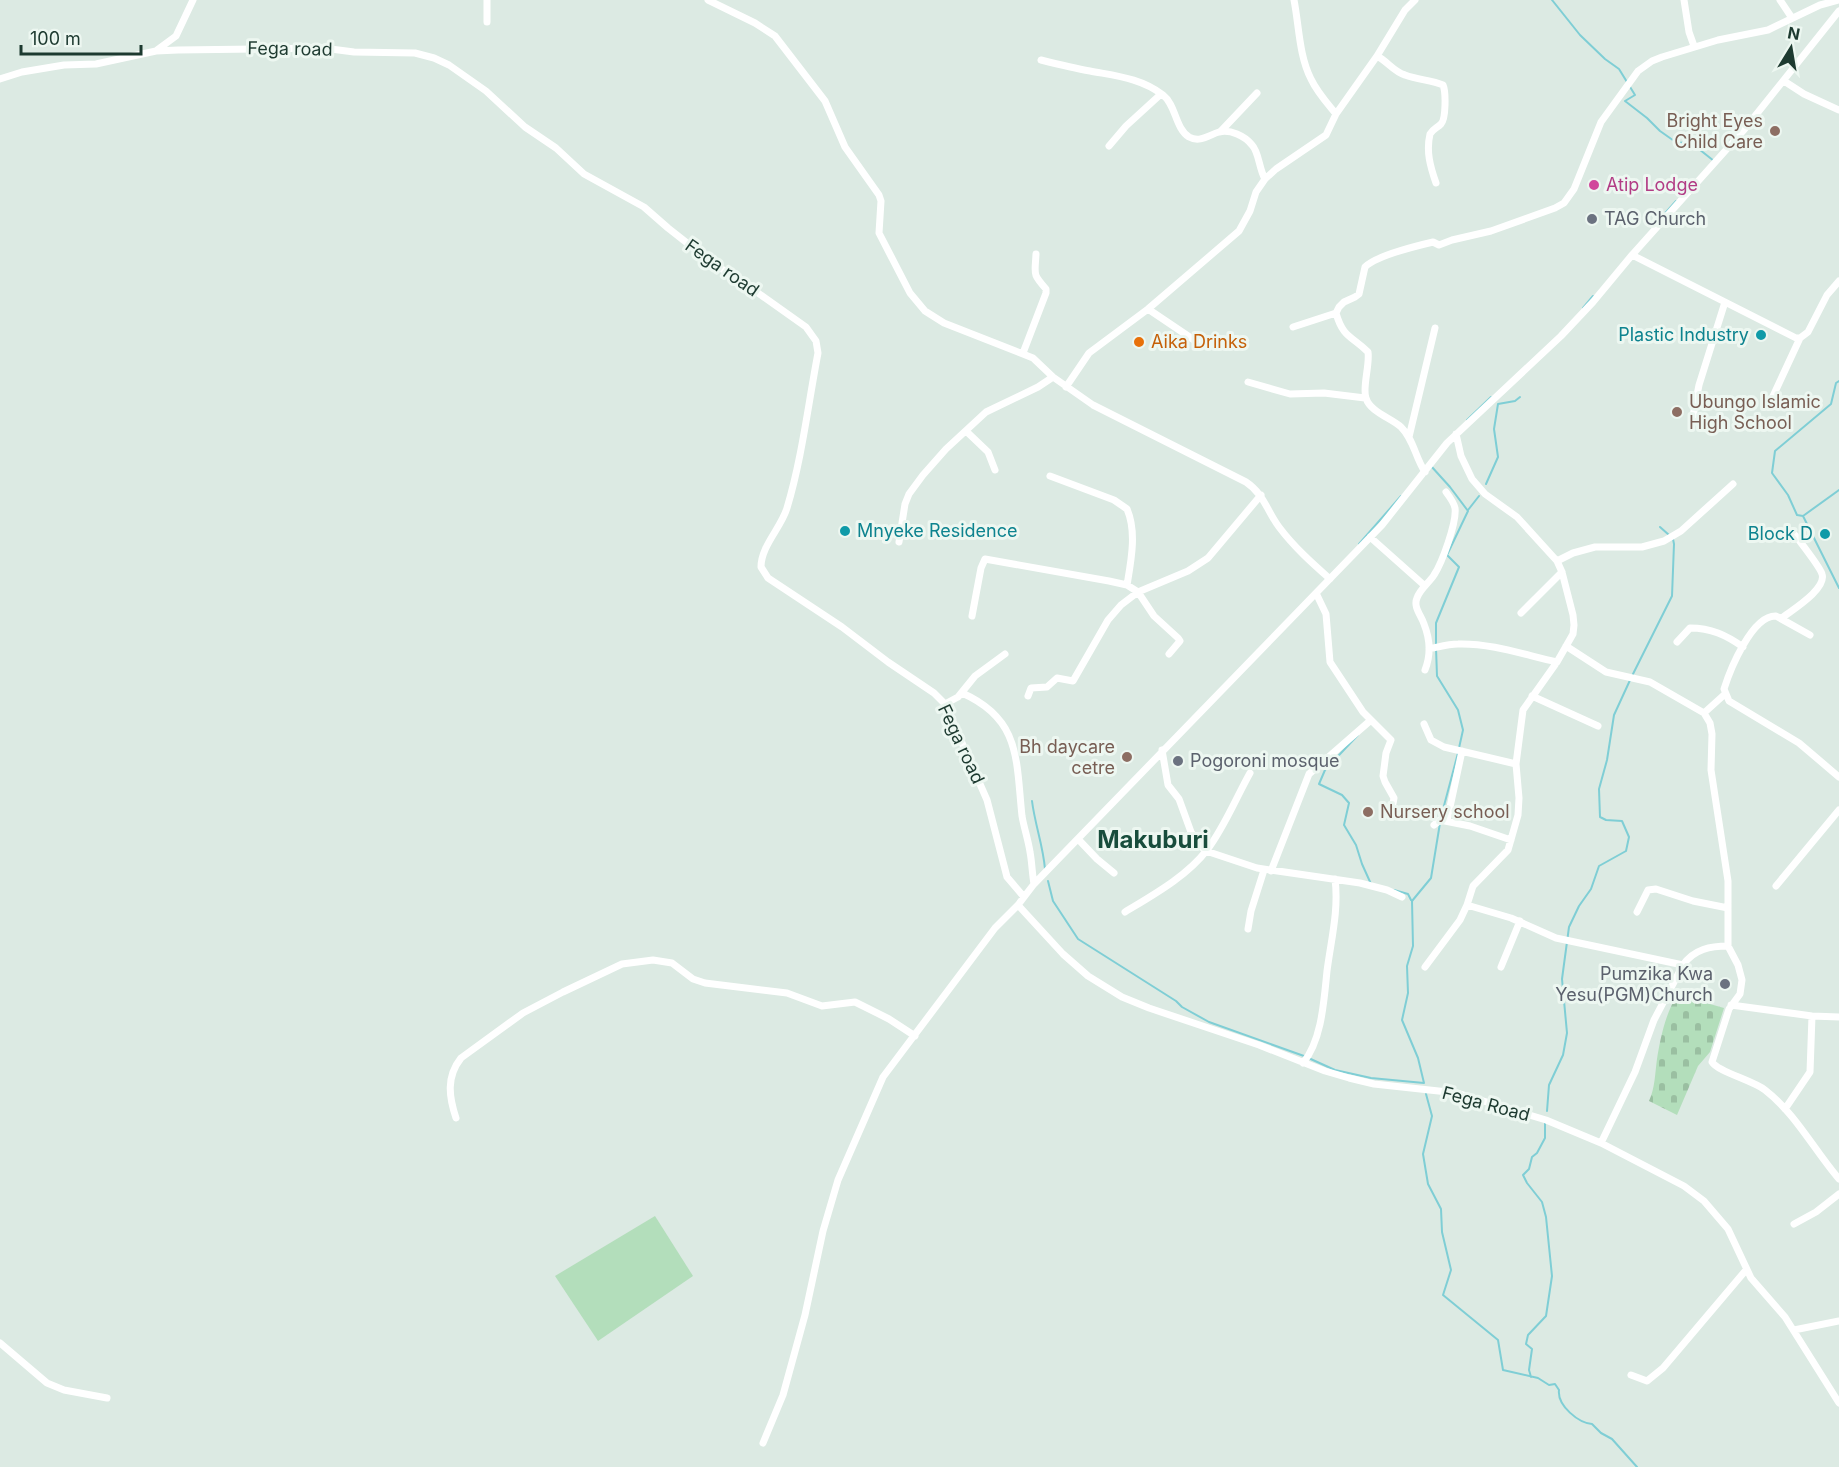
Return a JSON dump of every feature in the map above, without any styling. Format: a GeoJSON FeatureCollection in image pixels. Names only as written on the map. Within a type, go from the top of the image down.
{"type":"FeatureCollection","features":[{"type":"Feature","properties":{"kind":"street"},"geometry":{"type":"LineString","coordinates":[[156,51],[176,36],[193,0]]}},
{"type":"Feature","properties":{"kind":"street"},"geometry":{"type":"LineString","coordinates":[[487,0],[487,22]]}},
{"type":"Feature","properties":{"kind":"street"},"geometry":{"type":"LineString","coordinates":[[708,0],[755,23],[775,36],[821,95],[846,147],[879,195],[881,201],[879,233],[902,280],[916,302],[925,311],[944,323],[1023,353],[1093,405],[1246,482],[1261,495],[1278,526],[1287,537],[1330,579]]}},
{"type":"Feature","properties":{"kind":"street"},"geometry":{"type":"LineString","coordinates":[[1294,0],[1308,72],[1317,89],[1336,114]]}},
{"type":"Feature","properties":{"kind":"street"},"geometry":{"type":"LineString","coordinates":[[1066,387],[1089,352],[1148,309],[1239,231],[1250,211],[1256,192],[1265,179],[1326,135],[1336,114],[1414,0]]}},
{"type":"Feature","properties":{"kind":"street"},"geometry":{"type":"LineString","coordinates":[[1684,0],[1689,32],[1694,46]]}},
{"type":"Feature","properties":{"kind":"street"},"geometry":{"type":"LineString","coordinates":[[1780,0],[1792,18]]}},
{"type":"Feature","properties":{"kind":"street"},"geometry":{"type":"LineString","coordinates":[[1293,327],[1336,313],[1339,307],[1359,294],[1365,267],[1371,262],[1433,242],[1439,245],[1491,231],[1539,215],[1564,203],[1574,189],[1600,122],[1635,74],[1652,61],[1694,46],[1768,30],[1820,4],[1839,0]]}},
{"type":"Feature","properties":{"kind":"street"},"geometry":{"type":"LineString","coordinates":[[763,1443],[789,1376],[823,1231],[838,1180],[883,1077],[994,928],[1162,750],[1370,537],[1456,434],[1561,336],[1593,302],[1743,131],[1839,11]]}},
{"type":"Feature","properties":{"kind":"street","name":"Fega road"},"geometry":{"type":"LineString","coordinates":[[0,79],[22,72],[64,65],[101,64],[156,51],[323,48],[354,52],[415,53],[434,58],[449,65],[486,91],[533,134],[546,140],[584,174],[644,207],[715,265],[806,327],[816,341],[818,353],[801,444],[786,510],[760,567],[768,579],[842,627],[934,693],[945,704],[987,800],[1007,877],[1024,897]]}},
{"type":"Feature","properties":{"kind":"street"},"geometry":{"type":"LineString","coordinates":[[1377,56],[1405,75],[1435,82],[1443,86],[1445,90],[1444,119],[1442,124],[1430,134],[1427,148],[1430,167],[1436,183]]}},
{"type":"Feature","properties":{"kind":"street"},"geometry":{"type":"LineString","coordinates":[[1041,60],[1137,80],[1170,102],[1186,135],[1192,139],[1208,137],[1221,131],[1257,93]]}},
{"type":"Feature","properties":{"kind":"street"},"geometry":{"type":"LineString","coordinates":[[1784,81],[1804,94],[1839,110]]}},
{"type":"Feature","properties":{"kind":"street"},"geometry":{"type":"LineString","coordinates":[[1109,146],[1126,126],[1161,94]]}},
{"type":"Feature","properties":{"kind":"street"},"geometry":{"type":"LineString","coordinates":[[1221,131],[1239,135],[1251,143],[1255,148],[1261,173],[1265,179]]}},
{"type":"Feature","properties":{"kind":"street"},"geometry":{"type":"LineString","coordinates":[[1023,353],[1046,293],[1046,289],[1036,279],[1036,254]]}},
{"type":"Feature","properties":{"kind":"street"},"geometry":{"type":"LineString","coordinates":[[1632,255],[1800,338]]}},
{"type":"Feature","properties":{"kind":"street"},"geometry":{"type":"LineString","coordinates":[[1768,407],[1800,338],[1808,332],[1827,295],[1839,281]]}},
{"type":"Feature","properties":{"kind":"street"},"geometry":{"type":"LineString","coordinates":[[1692,421],[1699,385],[1725,302]]}},
{"type":"Feature","properties":{"kind":"street"},"geometry":{"type":"LineString","coordinates":[[1148,309],[1197,342],[1221,339]]}},
{"type":"Feature","properties":{"kind":"street"},"geometry":{"type":"LineString","coordinates":[[1336,313],[1348,336],[1368,352],[1365,398],[1370,405],[1392,419],[1409,436],[1419,464],[1425,472]]}},
{"type":"Feature","properties":{"kind":"street"},"geometry":{"type":"LineString","coordinates":[[1409,436],[1435,328]]}},
{"type":"Feature","properties":{"kind":"street"},"geometry":{"type":"LineString","coordinates":[[899,542],[905,504],[914,486],[946,449],[986,412],[1046,384],[1053,377]]}},
{"type":"Feature","properties":{"kind":"street"},"geometry":{"type":"LineString","coordinates":[[1248,382],[1290,394],[1324,393],[1365,398]]}},
{"type":"Feature","properties":{"kind":"street"},"geometry":{"type":"LineString","coordinates":[[966,431],[988,452],[995,470]]}},
{"type":"Feature","properties":{"kind":"street"},"geometry":{"type":"LineString","coordinates":[[1425,967],[1455,927],[1467,905],[1473,886],[1508,850],[1518,815],[1516,764],[1523,710],[1557,662],[1573,634],[1574,625],[1574,615],[1557,561],[1517,517],[1485,494],[1472,479],[1458,447],[1456,434]]}},
{"type":"Feature","properties":{"kind":"street"},"geometry":{"type":"LineString","coordinates":[[1050,476],[1114,500],[1127,509],[1131,524],[1132,546],[1127,585]]}},
{"type":"Feature","properties":{"kind":"street"},"geometry":{"type":"LineString","coordinates":[[1557,561],[1595,547],[1642,547],[1664,542],[1681,531],[1733,484]]}},
{"type":"Feature","properties":{"kind":"street"},"geometry":{"type":"LineString","coordinates":[[1425,670],[1429,661],[1430,649],[1425,625],[1416,607],[1417,598],[1436,572],[1448,545],[1455,511],[1446,492]]}},
{"type":"Feature","properties":{"kind":"street"},"geometry":{"type":"LineString","coordinates":[[1028,696],[1031,688],[1047,687],[1057,678],[1073,681],[1108,620],[1124,602],[1138,592],[1188,571],[1208,558],[1261,495]]}},
{"type":"Feature","properties":{"kind":"street"},"geometry":{"type":"LineString","coordinates":[[1782,618],[1818,590],[1822,583],[1822,574],[1795,535]]}},
{"type":"Feature","properties":{"kind":"street"},"geometry":{"type":"LineString","coordinates":[[1370,537],[1425,586]]}},
{"type":"Feature","properties":{"kind":"street"},"geometry":{"type":"LineString","coordinates":[[972,616],[981,568],[985,559],[1127,585],[1138,592],[1154,616],[1180,641],[1169,654]]}},
{"type":"Feature","properties":{"kind":"street"},"geometry":{"type":"LineString","coordinates":[[1521,613],[1562,572]]}},
{"type":"Feature","properties":{"kind":"street"},"geometry":{"type":"LineString","coordinates":[[1316,593],[1326,614],[1329,662],[1363,712],[1391,740],[1386,753],[1383,776],[1394,798],[1391,814]]}},
{"type":"Feature","properties":{"kind":"street"},"geometry":{"type":"LineString","coordinates":[[1810,635],[1782,618],[1770,615],[1753,631],[1743,647],[1729,675],[1724,689],[1725,694],[1740,708],[1799,743],[1839,777]]}},
{"type":"Feature","properties":{"kind":"street"},"geometry":{"type":"LineString","coordinates":[[1677,642],[1690,628],[1702,628],[1724,634],[1743,647]]}},
{"type":"Feature","properties":{"kind":"street"},"geometry":{"type":"LineString","coordinates":[[1430,649],[1458,644],[1476,645],[1557,662]]}},
{"type":"Feature","properties":{"kind":"street"},"geometry":{"type":"LineString","coordinates":[[1566,646],[1606,672],[1650,682],[1704,713],[1710,723],[1712,770],[1728,881],[1728,946],[1738,965],[1742,980],[1740,994],[1731,1005],[1713,1064],[1717,1068],[1755,1083],[1785,1108],[1839,1179]]}},
{"type":"Feature","properties":{"kind":"street"},"geometry":{"type":"LineString","coordinates":[[945,704],[954,700],[975,676],[1005,654]]}},
{"type":"Feature","properties":{"kind":"street"},"geometry":{"type":"LineString","coordinates":[[962,693],[979,701],[998,717],[1014,747],[1022,817],[1030,850],[1034,884]]}},
{"type":"Feature","properties":{"kind":"street"},"geometry":{"type":"LineString","coordinates":[[1704,713],[1725,694]]}},
{"type":"Feature","properties":{"kind":"street"},"geometry":{"type":"LineString","coordinates":[[1532,696],[1598,726]]}},
{"type":"Feature","properties":{"kind":"street"},"geometry":{"type":"LineString","coordinates":[[1248,929],[1251,911],[1309,774],[1371,720]]}},
{"type":"Feature","properties":{"kind":"street"},"geometry":{"type":"LineString","coordinates":[[1424,724],[1431,740],[1444,747],[1516,764]]}},
{"type":"Feature","properties":{"kind":"street"},"geometry":{"type":"LineString","coordinates":[[1162,750],[1168,785],[1179,799],[1197,843],[1206,851],[1268,870],[1367,885],[1402,897]]}},
{"type":"Feature","properties":{"kind":"street"},"geometry":{"type":"LineString","coordinates":[[1447,821],[1462,751]]}},
{"type":"Feature","properties":{"kind":"street"},"geometry":{"type":"LineString","coordinates":[[1125,912],[1170,883],[1206,851],[1250,773]]}},
{"type":"Feature","properties":{"kind":"street"},"geometry":{"type":"LineString","coordinates":[[1776,886],[1839,810]]}},
{"type":"Feature","properties":{"kind":"street"},"geometry":{"type":"LineString","coordinates":[[1434,825],[1440,820],[1447,821],[1511,840]]}},
{"type":"Feature","properties":{"kind":"street"},"geometry":{"type":"LineString","coordinates":[[1078,839],[1114,873]]}},
{"type":"Feature","properties":{"kind":"street"},"geometry":{"type":"LineString","coordinates":[[1303,1063],[1312,1048],[1323,1016],[1336,907],[1335,879]]}},
{"type":"Feature","properties":{"kind":"street"},"geometry":{"type":"LineString","coordinates":[[1637,912],[1648,890],[1656,889],[1693,902],[1728,908]]}},
{"type":"Feature","properties":{"kind":"street","name":"Fega Road"},"geometry":{"type":"LineString","coordinates":[[1018,905],[1063,954],[1088,976],[1122,997],[1259,1045],[1325,1071],[1374,1084],[1442,1091],[1474,1097],[1546,1120],[1601,1143],[1662,1174],[1704,1201],[1728,1229],[1750,1278],[1785,1317],[1839,1403]]}},
{"type":"Feature","properties":{"kind":"street"},"geometry":{"type":"LineString","coordinates":[[1467,905],[1520,921],[1556,938],[1683,965]]}},
{"type":"Feature","properties":{"kind":"street"},"geometry":{"type":"LineString","coordinates":[[1501,967],[1520,921]]}},
{"type":"Feature","properties":{"kind":"street"},"geometry":{"type":"LineString","coordinates":[[1601,1143],[1635,1072],[1654,1020],[1683,965],[1704,949],[1728,946]]}},
{"type":"Feature","properties":{"kind":"street"},"geometry":{"type":"LineString","coordinates":[[456,1119],[449,1088],[454,1067],[460,1058],[523,1013],[622,964],[653,960],[672,963],[693,980],[787,993],[822,1006],[855,1002],[890,1019],[915,1036]]}},
{"type":"Feature","properties":{"kind":"street"},"geometry":{"type":"LineString","coordinates":[[1731,1005],[1812,1016],[1839,1017]]}},
{"type":"Feature","properties":{"kind":"street"},"geometry":{"type":"LineString","coordinates":[[1785,1108],[1810,1072],[1812,1016]]}},
{"type":"Feature","properties":{"kind":"street"},"geometry":{"type":"LineString","coordinates":[[1794,1224],[1839,1194]]}},
{"type":"Feature","properties":{"kind":"street"},"geometry":{"type":"LineString","coordinates":[[1631,1375],[1647,1381],[1663,1368],[1746,1270]]}},
{"type":"Feature","properties":{"kind":"street"},"geometry":{"type":"LineString","coordinates":[[1794,1330],[1839,1321]]}},
{"type":"Feature","properties":{"kind":"street"},"geometry":{"type":"LineString","coordinates":[[0,1342],[48,1383],[64,1390],[107,1398]]}},
{"type":"Feature","properties":{"kind":"green space"},"geometry":{"type":"Polygon","coordinates":[[[1678,995],[1724,1008],[1710,1052],[1698,1066],[1677,1115],[1649,1101],[1654,1086],[1658,1051],[1664,1026],[1678,995]]]}},
{"type":"Feature","properties":{"kind":"green space"},"geometry":{"type":"Polygon","coordinates":[[[655,1216],[693,1276],[598,1341],[555,1276],[655,1216]]]}},
{"type":"Feature","properties":{"kind":"waterway"},"geometry":{"type":"LineString","coordinates":[[1552,0],[1580,35],[1619,69],[1635,95],[1625,101],[1677,143],[1690,142],[1714,161]]}},
{"type":"Feature","properties":{"kind":"waterway"},"geometry":{"type":"LineString","coordinates":[[1660,219],[1676,201]]}},
{"type":"Feature","properties":{"kind":"waterway"},"geometry":{"type":"LineString","coordinates":[[1583,308],[1593,296]]}},
{"type":"Feature","properties":{"kind":"waterway"},"geometry":{"type":"LineString","coordinates":[[1839,381],[1836,383],[1831,404],[1775,451],[1772,473],[1788,495],[1797,515],[1803,516],[1839,588]]}},
{"type":"Feature","properties":{"kind":"waterway"},"geometry":{"type":"LineString","coordinates":[[1467,420],[1491,397]]}},
{"type":"Feature","properties":{"kind":"waterway"},"geometry":{"type":"LineString","coordinates":[[1486,484],[1498,457],[1494,429],[1498,404],[1515,401],[1520,397]]}},
{"type":"Feature","properties":{"kind":"waterway"},"geometry":{"type":"LineString","coordinates":[[1431,466],[1468,511],[1447,555],[1459,567],[1436,623],[1437,676],[1458,710],[1463,730],[1459,748]]}},
{"type":"Feature","properties":{"kind":"waterway"},"geometry":{"type":"LineString","coordinates":[[1803,516],[1839,490]]}},
{"type":"Feature","properties":{"kind":"waterway"},"geometry":{"type":"LineString","coordinates":[[1359,544],[1401,496]]}},
{"type":"Feature","properties":{"kind":"waterway"},"geometry":{"type":"LineString","coordinates":[[1468,510],[1479,496]]}},
{"type":"Feature","properties":{"kind":"waterway"},"geometry":{"type":"LineString","coordinates":[[1660,527],[1669,535]]}},
{"type":"Feature","properties":{"kind":"waterway"},"geometry":{"type":"LineString","coordinates":[[1547,1111],[1549,1085],[1563,1055],[1567,1033],[1562,979],[1569,927],[1579,906],[1591,889],[1599,866],[1626,851],[1629,837],[1622,821],[1606,820],[1600,817],[1599,789],[1607,760],[1614,715],[1672,596],[1673,539]]}},
{"type":"Feature","properties":{"kind":"waterway"},"geometry":{"type":"LineString","coordinates":[[1358,735],[1325,770],[1319,784],[1342,795],[1349,803],[1344,825],[1356,845],[1371,884]]}},
{"type":"Feature","properties":{"kind":"waterway"},"geometry":{"type":"LineString","coordinates":[[1441,817],[1458,753]]}},
{"type":"Feature","properties":{"kind":"waterway"},"geometry":{"type":"LineString","coordinates":[[1032,801],[1045,869]]}},
{"type":"Feature","properties":{"kind":"waterway"},"geometry":{"type":"LineString","coordinates":[[1048,881],[1053,901],[1078,939],[1209,1022],[1304,1056],[1335,1070],[1371,1078],[1424,1083],[1418,1058],[1402,1020],[1408,993],[1407,966],[1413,946],[1412,901],[1431,878],[1440,823]]}},
{"type":"Feature","properties":{"kind":"waterway"},"geometry":{"type":"LineString","coordinates":[[1394,890],[1408,894],[1411,900]]}},
{"type":"Feature","properties":{"kind":"waterway"},"geometry":{"type":"LineString","coordinates":[[1426,1094],[1432,1116],[1423,1154],[1428,1184],[1441,1209],[1442,1232],[1451,1270],[1443,1295],[1498,1340],[1503,1370],[1538,1378],[1549,1385],[1555,1384],[1565,1408],[1581,1421],[1592,1424],[1612,1439],[1637,1467]]}},
{"type":"Feature","properties":{"kind":"waterway"},"geometry":{"type":"LineString","coordinates":[[1531,1377],[1529,1370],[1532,1349],[1526,1344],[1528,1335],[1546,1316],[1552,1276],[1546,1217],[1542,1202],[1523,1175],[1529,1169],[1532,1157],[1537,1153],[1545,1138],[1545,1123]]}},
{"type":"Feature","properties":{"kind":"place","name":"Bright Eyes Child Care"},"geometry":{"type":"Point","coordinates":[1775,131]}},
{"type":"Feature","properties":{"kind":"place","name":"Atip Lodge"},"geometry":{"type":"Point","coordinates":[1594,185]}},
{"type":"Feature","properties":{"kind":"place","name":"TAG Church"},"geometry":{"type":"Point","coordinates":[1592,219]}},
{"type":"Feature","properties":{"kind":"place","name":"Plastic Industry"},"geometry":{"type":"Point","coordinates":[1761,335]}},
{"type":"Feature","properties":{"kind":"place","name":"Aika Drinks"},"geometry":{"type":"Point","coordinates":[1139,342]}},
{"type":"Feature","properties":{"kind":"place","name":"Ubungo Islamic High School"},"geometry":{"type":"Point","coordinates":[1677,412]}},
{"type":"Feature","properties":{"kind":"place","name":"Mnyeke Residence"},"geometry":{"type":"Point","coordinates":[845,531]}},
{"type":"Feature","properties":{"kind":"place","name":"Block D"},"geometry":{"type":"Point","coordinates":[1825,534]}},
{"type":"Feature","properties":{"kind":"place","name":"Bh daycare cetre"},"geometry":{"type":"Point","coordinates":[1127,757]}},
{"type":"Feature","properties":{"kind":"place","name":"Pogoroni mosque"},"geometry":{"type":"Point","coordinates":[1178,761]}},
{"type":"Feature","properties":{"kind":"place","name":"Nursery school"},"geometry":{"type":"Point","coordinates":[1368,812]}},
{"type":"Feature","properties":{"kind":"place","name":"Pumzika Kwa Yesu(PGM)Church"},"geometry":{"type":"Point","coordinates":[1725,984]}},
{"type":"Feature","properties":{"kind":"district","name":"Makuburi"},"geometry":{"type":"Point","coordinates":[1153,840]}}]}
